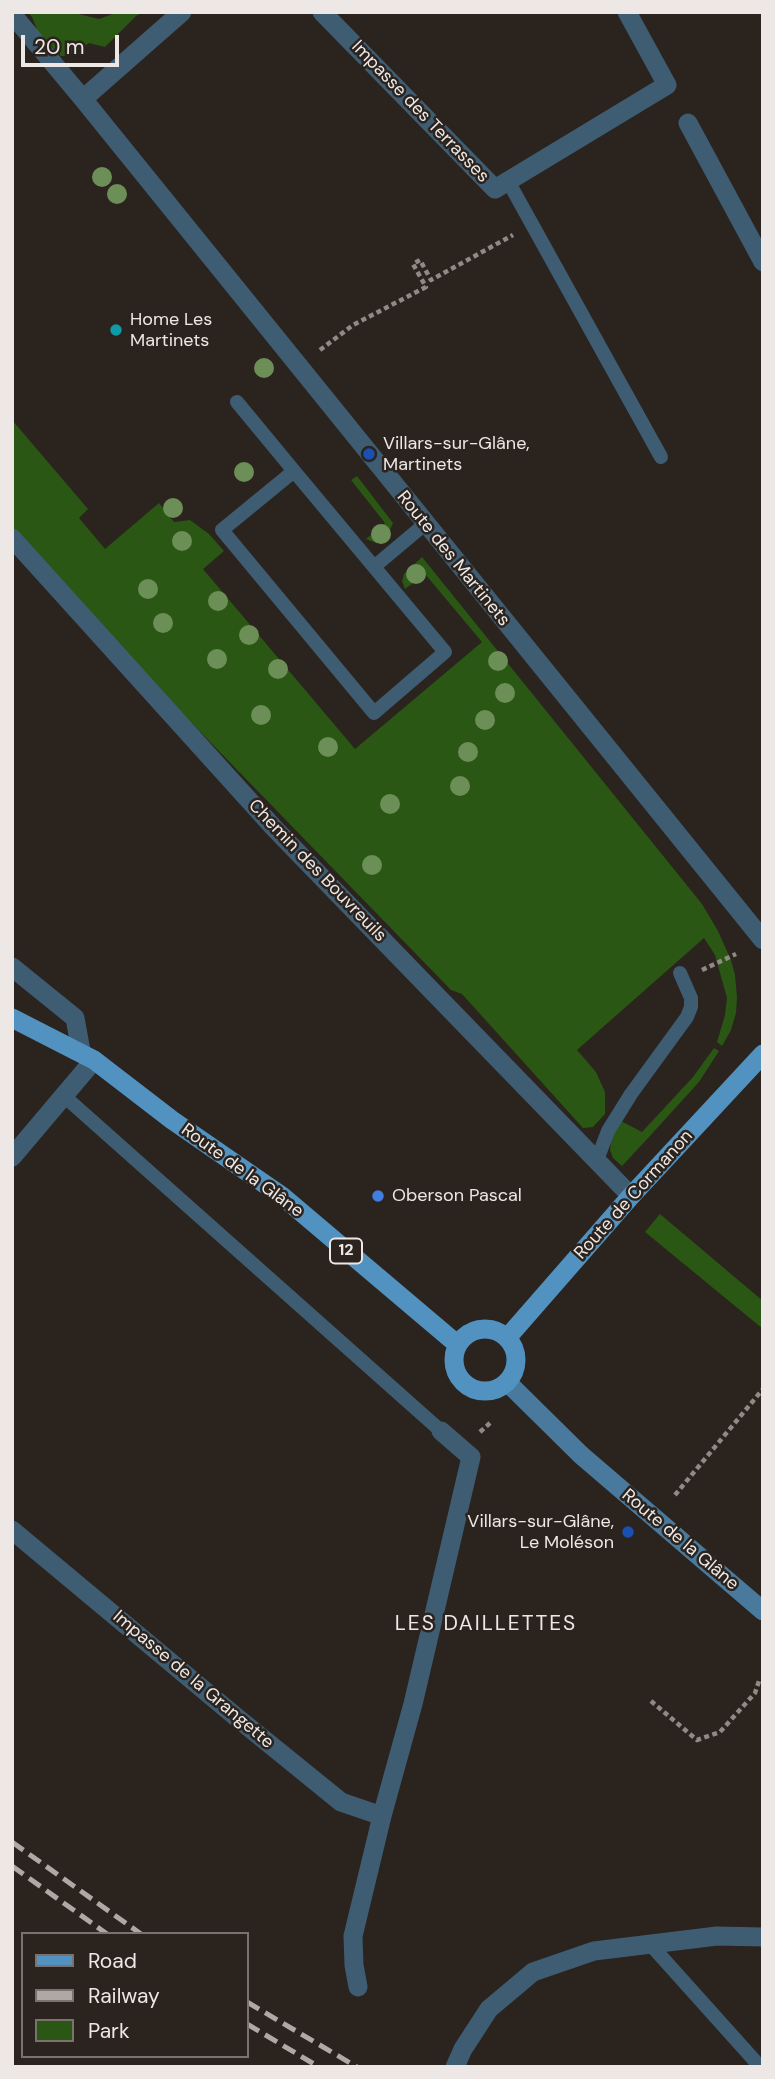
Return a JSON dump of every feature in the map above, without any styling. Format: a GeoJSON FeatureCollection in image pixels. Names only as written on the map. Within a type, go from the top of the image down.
{"type":"FeatureCollection","features":[{"type":"Feature","properties":{"kind":"main road","name":"Route de la Glâne"},"geometry":{"type":"LineString","coordinates":[[12,1018],[87,1055],[172,1120],[282,1196],[458,1345]]}},
{"type":"Feature","properties":{"kind":"main road","name":"Route de Cormanon"},"geometry":{"type":"LineString","coordinates":[[507,1338],[631,1196],[763,1055]]}},
{"type":"Feature","properties":{"kind":"main road"},"geometry":{"type":"LineString","coordinates":[[481,1329],[495,1331],[507,1338],[514,1349],[516,1360],[507,1382],[490,1391],[470,1388],[457,1373],[454,1364],[458,1345],[467,1334],[481,1329]]}},
{"type":"Feature","properties":{"kind":"main road","name":"Route de la Glâne"},"geometry":{"type":"LineString","coordinates":[[507,1382],[580,1455],[763,1611]]}},
{"type":"Feature","properties":{"kind":"street"},"geometry":{"type":"LineString","coordinates":[[83,99],[182,12]]}},
{"type":"Feature","properties":{"kind":"street","name":"Impasse des Terrasses"},"geometry":{"type":"LineString","coordinates":[[322,12],[495,189],[667,85],[627,12]]}},
{"type":"Feature","properties":{"kind":"street","name":"Route des Martinets"},"geometry":{"type":"LineString","coordinates":[[12,14],[763,940]]}},
{"type":"Feature","properties":{"kind":"street"},"geometry":{"type":"LineString","coordinates":[[688,123],[763,261]]}},
{"type":"Feature","properties":{"kind":"street","name":"Chemin des Bouvreuils"},"geometry":{"type":"LineString","coordinates":[[12,538],[275,829],[631,1196]]}},
{"type":"Feature","properties":{"kind":"street"},"geometry":{"type":"LineString","coordinates":[[12,967],[75,1018],[87,1055],[64,1096],[12,1157]]}},
{"type":"Feature","properties":{"kind":"street"},"geometry":{"type":"LineString","coordinates":[[358,1987],[353,1936],[413,1704],[471,1457],[441,1431]]}},
{"type":"Feature","properties":{"kind":"street","name":"Impasse de la Grangette"},"geometry":{"type":"LineString","coordinates":[[12,1530],[341,1802],[382,1816]]}},
{"type":"Feature","properties":{"kind":"street"},"geometry":{"type":"LineString","coordinates":[[455,2067],[463,2049],[489,2009],[533,1972],[594,1951],[717,1936],[763,1937]]}},
{"type":"Feature","properties":{"kind":"lane"},"geometry":{"type":"LineString","coordinates":[[508,181],[661,457]]}},
{"type":"Feature","properties":{"kind":"lane"},"geometry":{"type":"LineString","coordinates":[[237,402],[445,652],[374,713],[222,530],[294,471]]}},
{"type":"Feature","properties":{"kind":"lane"},"geometry":{"type":"LineString","coordinates":[[374,566],[425,524]]}},
{"type":"Feature","properties":{"kind":"lane"},"geometry":{"type":"LineString","coordinates":[[597,1160],[608,1131],[625,1103],[687,1017],[691,998],[680,973]]}},
{"type":"Feature","properties":{"kind":"lane"},"geometry":{"type":"LineString","coordinates":[[64,1096],[441,1431]]}},
{"type":"Feature","properties":{"kind":"lane"},"geometry":{"type":"LineString","coordinates":[[650,1944],[755,2061]]}},
{"type":"Feature","properties":{"kind":"path"},"geometry":{"type":"LineString","coordinates":[[313,355],[353,325],[426,287],[413,264],[419,260],[431,280],[532,225]]}},
{"type":"Feature","properties":{"kind":"path"},"geometry":{"type":"LineString","coordinates":[[703,969],[736,954]]}},
{"type":"Feature","properties":{"kind":"path"},"geometry":{"type":"LineString","coordinates":[[675,1495],[763,1389]]}},
{"type":"Feature","properties":{"kind":"path"},"geometry":{"type":"LineString","coordinates":[[651,1701],[697,1740],[720,1732],[755,1693],[760,1678]]}},
{"type":"Feature","properties":{"kind":"green space"},"geometry":{"type":"Polygon","coordinates":[[[28,12],[71,12],[99,19],[118,12],[144,12],[136,16],[105,47],[89,43],[68,56],[61,56],[38,32],[28,12]]]}},
{"type":"Feature","properties":{"kind":"green space"},"geometry":{"type":"Polygon","coordinates":[[[12,420],[88,509],[79,518],[105,549],[159,503],[174,522],[190,520],[209,534],[224,551],[203,569],[355,749],[482,642],[425,574],[405,589],[402,581],[404,574],[422,557],[702,904],[718,931],[735,975],[736,1013],[722,1046],[717,1042],[727,998],[715,955],[704,938],[577,1050],[596,1072],[605,1092],[605,1114],[593,1127],[583,1128],[462,994],[451,990],[76,604],[12,531],[12,420]]]}},
{"type":"Feature","properties":{"kind":"green space"},"geometry":{"type":"Polygon","coordinates":[[[357,476],[393,523],[386,539],[376,543],[366,539],[385,523],[351,480],[357,476]]]}},
{"type":"Feature","properties":{"kind":"green space"},"geometry":{"type":"Polygon","coordinates":[[[714,1048],[719,1051],[699,1082],[622,1166],[613,1158],[610,1150],[612,1136],[621,1121],[642,1132],[693,1077],[714,1048]]]}},
{"type":"Feature","properties":{"kind":"green space"},"geometry":{"type":"Polygon","coordinates":[[[660,1214],[763,1301],[763,1329],[645,1232],[660,1214]]]}},
{"type":"Feature","properties":{"kind":"railway"},"geometry":{"type":"LineString","coordinates":[[12,1842],[138,1932]]}},
{"type":"Feature","properties":{"kind":"railway"},"geometry":{"type":"LineString","coordinates":[[12,1866],[104,1932]]}},
{"type":"Feature","properties":{"kind":"railway"},"geometry":{"type":"LineString","coordinates":[[248,2003],[357,2067]]}},
{"type":"Feature","properties":{"kind":"railway"},"geometry":{"type":"LineString","coordinates":[[248,2025],[319,2067]]}},
{"type":"Feature","properties":{"kind":"place","name":"Home Les Martinets"},"geometry":{"type":"Point","coordinates":[116,330]}},
{"type":"Feature","properties":{"kind":"place","name":"Villars-sur-Glâne, Martinets"},"geometry":{"type":"Point","coordinates":[369,454]}},
{"type":"Feature","properties":{"kind":"place","name":"Oberson Pascal"},"geometry":{"type":"Point","coordinates":[378,1196]}},
{"type":"Feature","properties":{"kind":"place","name":"Villars-sur-Glâne, Le Moléson"},"geometry":{"type":"Point","coordinates":[628,1532]}},
{"type":"Feature","properties":{"kind":"district","name":"LES DAILLETTES"},"geometry":{"type":"Point","coordinates":[486,1624]}}]}
